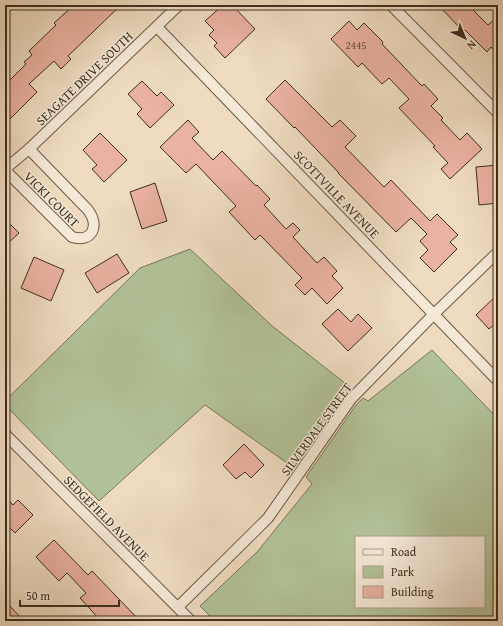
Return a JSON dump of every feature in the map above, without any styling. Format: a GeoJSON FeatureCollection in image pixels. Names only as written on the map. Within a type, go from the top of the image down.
{"type":"FeatureCollection","features":[{"type":"Feature","properties":{"kind":"street","name":"SEAGATE DRIVE SOUTH"},"geometry":{"type":"LineString","coordinates":[[5,170],[29,149],[179,5]]}},
{"type":"Feature","properties":{"kind":"street"},"geometry":{"type":"LineString","coordinates":[[391,5],[498,113]]}},
{"type":"Feature","properties":{"kind":"street","name":"SCOTTVILLE AVENUE"},"geometry":{"type":"LineString","coordinates":[[157,26],[498,381]]}},
{"type":"Feature","properties":{"kind":"street","name":"VICKI COURT"},"geometry":{"type":"LineString","coordinates":[[5,170],[72,238],[79,239],[90,234],[94,229],[94,223],[93,217],[88,210],[29,149]]}},
{"type":"Feature","properties":{"kind":"street","name":"SILVERDALE STREET"},"geometry":{"type":"LineString","coordinates":[[178,608],[268,518],[351,400],[434,314],[498,252]]}},
{"type":"Feature","properties":{"kind":"street","name":"SEDGEFIELD AVENUE"},"geometry":{"type":"LineString","coordinates":[[5,434],[191,621]]}},
{"type":"Feature","properties":{"kind":"green space"},"geometry":{"type":"Polygon","coordinates":[[[190,249],[271,325],[351,388],[345,394],[294,468],[205,405],[99,501],[5,405],[5,401],[140,268],[190,249]]]}},
{"type":"Feature","properties":{"kind":"green space"},"geometry":{"type":"Polygon","coordinates":[[[432,350],[498,419],[498,621],[215,621],[200,606],[257,552],[312,484],[306,477],[356,405],[363,398],[368,401],[432,350]]]}},
{"type":"Feature","properties":{"kind":"building"},"geometry":{"type":"Polygon","coordinates":[[[74,5],[121,5],[68,56],[71,59],[61,69],[54,61],[29,84],[37,92],[5,124],[5,85],[26,64],[24,62],[32,55],[29,51],[56,25],[54,23],[74,5]]]}},
{"type":"Feature","properties":{"kind":"building"},"geometry":{"type":"Polygon","coordinates":[[[223,5],[232,5],[255,29],[225,58],[214,46],[217,43],[209,35],[214,30],[205,21],[223,5]]]}},
{"type":"Feature","properties":{"kind":"building"},"geometry":{"type":"Polygon","coordinates":[[[438,5],[468,5],[488,25],[498,16],[498,55],[491,47],[487,52],[465,30],[464,32],[438,5]]]}},
{"type":"Feature","properties":{"kind":"building"},"geometry":{"type":"Polygon","coordinates":[[[349,21],[357,30],[364,23],[422,86],[424,84],[438,99],[431,106],[443,118],[441,120],[460,140],[467,133],[482,149],[450,179],[441,169],[448,163],[433,147],[435,146],[399,108],[409,99],[389,78],[382,84],[362,63],[358,67],[331,39],[349,21]]]}},
{"type":"Feature","properties":{"kind":"building"},"geometry":{"type":"Polygon","coordinates":[[[285,80],[332,127],[340,120],[356,136],[345,147],[384,187],[391,180],[430,221],[437,214],[458,235],[450,242],[457,249],[434,272],[420,258],[428,250],[420,241],[427,234],[411,218],[396,232],[266,99],[285,80]]]}},
{"type":"Feature","properties":{"kind":"building"},"geometry":{"type":"Polygon","coordinates":[[[142,81],[157,96],[161,92],[174,105],[150,128],[137,114],[142,109],[128,94],[142,81]]]}},
{"type":"Feature","properties":{"kind":"building"},"geometry":{"type":"Polygon","coordinates":[[[188,120],[199,132],[192,138],[213,160],[222,151],[270,199],[264,205],[286,229],[293,223],[300,230],[293,237],[317,263],[324,257],[337,271],[332,276],[343,288],[327,304],[312,288],[305,295],[295,285],[302,278],[260,235],[255,240],[229,212],[236,206],[196,164],[186,173],[160,147],[188,120]]]}},
{"type":"Feature","properties":{"kind":"building"},"geometry":{"type":"Polygon","coordinates":[[[100,133],[127,160],[104,182],[92,169],[97,165],[83,150],[100,133]]]}},
{"type":"Feature","properties":{"kind":"building"},"geometry":{"type":"Polygon","coordinates":[[[498,165],[498,203],[479,205],[476,167],[498,165]]]}},
{"type":"Feature","properties":{"kind":"building"},"geometry":{"type":"Polygon","coordinates":[[[155,183],[167,221],[142,229],[130,192],[155,183]]]}},
{"type":"Feature","properties":{"kind":"building"},"geometry":{"type":"Polygon","coordinates":[[[5,219],[19,233],[5,246],[5,219]]]}},
{"type":"Feature","properties":{"kind":"building"},"geometry":{"type":"Polygon","coordinates":[[[117,254],[129,273],[97,293],[85,273],[117,254]]]}},
{"type":"Feature","properties":{"kind":"building"},"geometry":{"type":"Polygon","coordinates":[[[34,257],[64,270],[51,301],[21,288],[34,257]]]}},
{"type":"Feature","properties":{"kind":"building"},"geometry":{"type":"Polygon","coordinates":[[[498,294],[498,321],[489,329],[476,315],[498,294]]]}},
{"type":"Feature","properties":{"kind":"building"},"geometry":{"type":"Polygon","coordinates":[[[338,309],[351,322],[358,314],[372,328],[348,351],[322,324],[338,309]]]}},
{"type":"Feature","properties":{"kind":"building"},"geometry":{"type":"Polygon","coordinates":[[[244,444],[264,465],[251,478],[245,472],[236,479],[223,465],[244,444]]]}},
{"type":"Feature","properties":{"kind":"building"},"geometry":{"type":"Polygon","coordinates":[[[5,496],[13,505],[18,500],[33,515],[15,533],[5,523],[5,496]]]}},
{"type":"Feature","properties":{"kind":"building"},"geometry":{"type":"Polygon","coordinates":[[[54,540],[88,575],[92,571],[140,621],[101,621],[80,598],[86,593],[67,573],[59,581],[36,557],[54,540]]]}},
{"type":"Feature","properties":{"kind":"building"},"geometry":{"type":"Polygon","coordinates":[[[5,601],[24,621],[5,621],[5,601]]]}}]}
